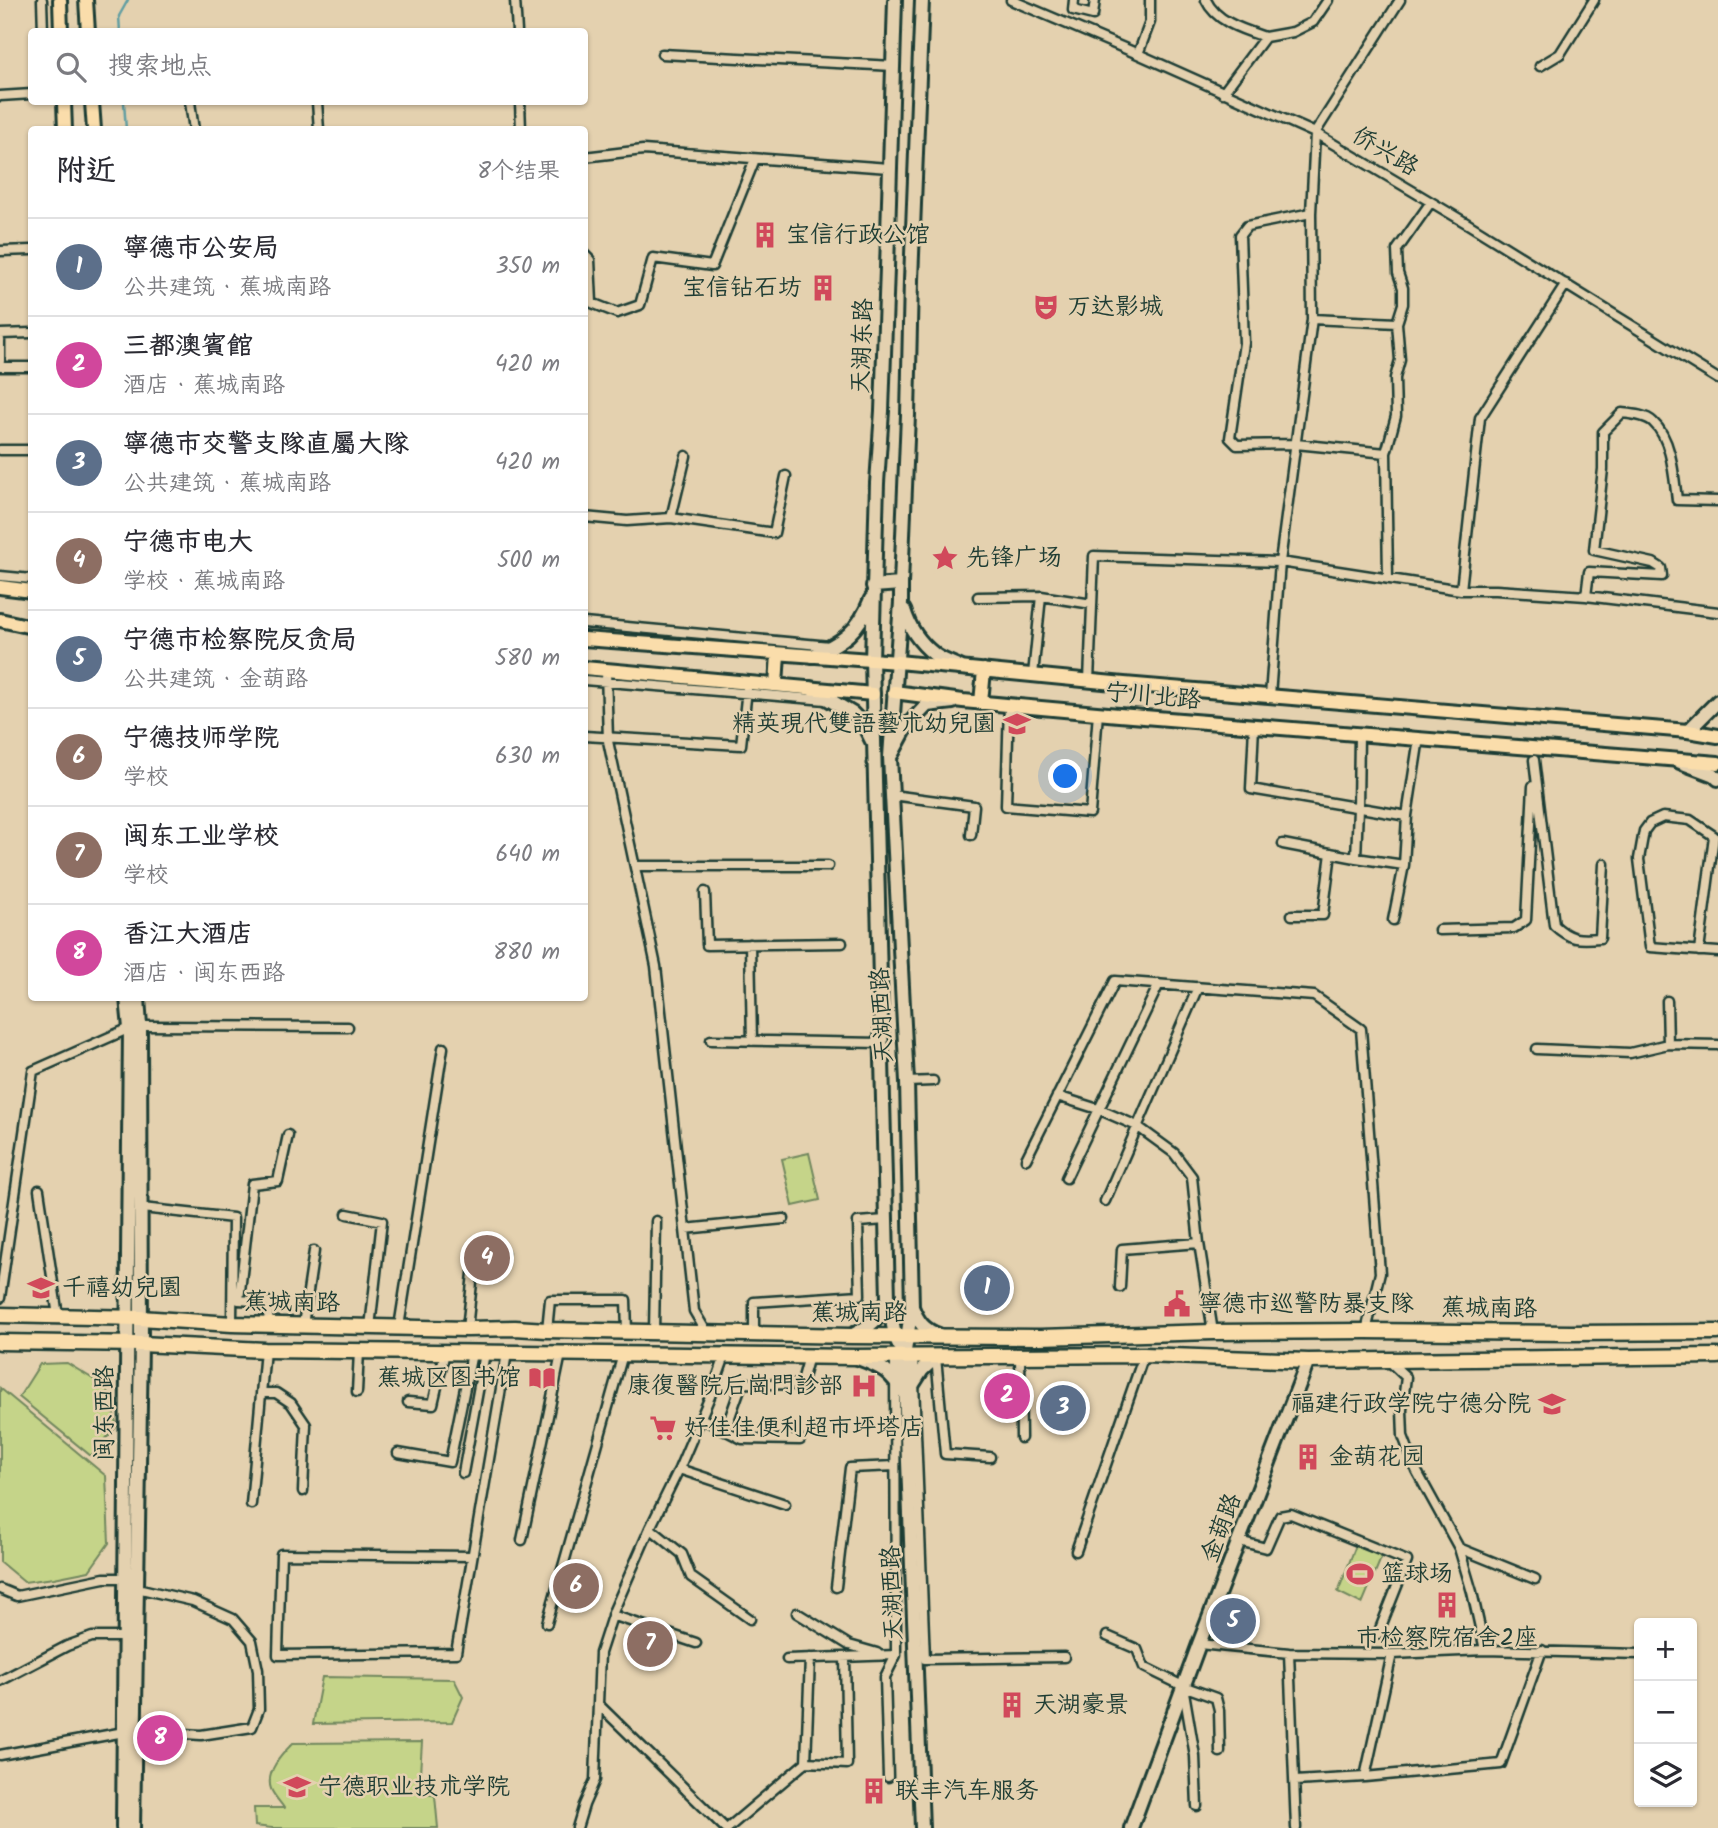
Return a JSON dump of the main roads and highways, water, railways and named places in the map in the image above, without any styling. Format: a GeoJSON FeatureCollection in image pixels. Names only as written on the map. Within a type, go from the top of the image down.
{"type":"FeatureCollection","features":[{"type":"Feature","properties":{"kind":"highway","name":"蕉城南路"},"geometry":{"type":"LineString","coordinates":[[0,1315],[268,1325],[950,1337],[1366,1331],[1718,1332]]}},
{"type":"Feature","properties":{"kind":"highway","name":"蕉城南路"},"geometry":{"type":"LineString","coordinates":[[0,1342],[265,1350],[725,1356],[1144,1355],[1308,1360],[1718,1356]]}},
{"type":"Feature","properties":{"kind":"main road"},"geometry":{"type":"LineString","coordinates":[[60,0],[61,28]]}},
{"type":"Feature","properties":{"kind":"main road"},"geometry":{"type":"LineString","coordinates":[[86,0],[88,28]]}},
{"type":"Feature","properties":{"kind":"main road","name":"天湖东路"},"geometry":{"type":"LineString","coordinates":[[873,694],[873,589],[882,411],[895,0]]}},
{"type":"Feature","properties":{"kind":"main road","name":"天湖东路"},"geometry":{"type":"LineString","coordinates":[[894,692],[901,602],[922,0]]}},
{"type":"Feature","properties":{"kind":"main road"},"geometry":{"type":"LineString","coordinates":[[64,105],[65,126]]}},
{"type":"Feature","properties":{"kind":"main road"},"geometry":{"type":"LineString","coordinates":[[92,105],[94,126]]}},
{"type":"Feature","properties":{"kind":"main road"},"geometry":{"type":"LineString","coordinates":[[813,656],[842,642],[853,632],[866,612],[873,589],[901,583]]}},
{"type":"Feature","properties":{"kind":"main road"},"geometry":{"type":"LineString","coordinates":[[0,587],[28,590]]}},
{"type":"Feature","properties":{"kind":"main road"},"geometry":{"type":"LineString","coordinates":[[901,602],[907,621],[917,637],[934,654],[964,668]]}},
{"type":"Feature","properties":{"kind":"main road"},"geometry":{"type":"LineString","coordinates":[[0,620],[28,626]]}},
{"type":"Feature","properties":{"kind":"main road","name":"宁川北路"},"geometry":{"type":"LineString","coordinates":[[588,639],[898,662],[1718,736]]}},
{"type":"Feature","properties":{"kind":"main road"},"geometry":{"type":"LineString","coordinates":[[776,685],[778,654]]}},
{"type":"Feature","properties":{"kind":"main road","name":"宁川北路"},"geometry":{"type":"LineString","coordinates":[[588,669],[606,676],[747,688],[776,685],[873,694],[894,692],[981,703],[1419,738],[1534,754],[1718,763]]}},
{"type":"Feature","properties":{"kind":"main road"},"geometry":{"type":"LineString","coordinates":[[981,703],[984,670]]}},
{"type":"Feature","properties":{"kind":"main road"},"geometry":{"type":"LineString","coordinates":[[810,688],[853,714],[864,725],[874,744]]}},
{"type":"Feature","properties":{"kind":"main road","name":"天湖西路"},"geometry":{"type":"LineString","coordinates":[[894,692],[890,757],[907,1082],[912,1307],[901,1336]]}},
{"type":"Feature","properties":{"kind":"main road","name":"天湖西路"},"geometry":{"type":"LineString","coordinates":[[873,694],[888,1299],[901,1336]]}},
{"type":"Feature","properties":{"kind":"main road"},"geometry":{"type":"LineString","coordinates":[[890,757],[906,726],[927,705],[963,701]]}},
{"type":"Feature","properties":{"kind":"main road"},"geometry":{"type":"LineString","coordinates":[[1688,732],[1718,701]]}},
{"type":"Feature","properties":{"kind":"main road"},"geometry":{"type":"LineString","coordinates":[[1676,760],[1718,779]]}},
{"type":"Feature","properties":{"kind":"main road"},"geometry":{"type":"LineString","coordinates":[[874,773],[891,774]]}},
{"type":"Feature","properties":{"kind":"main road","name":"闽东西路"},"geometry":{"type":"LineString","coordinates":[[128,1001],[135,1027],[142,1208],[134,1318]]}},
{"type":"Feature","properties":{"kind":"main road","name":"闽东西路"},"geometry":{"type":"LineString","coordinates":[[123,1828],[137,1588],[134,1318],[135,1027],[138,1001]]}},
{"type":"Feature","properties":{"kind":"main road"},"geometry":{"type":"LineString","coordinates":[[851,1336],[871,1326],[888,1299]]}},
{"type":"Feature","properties":{"kind":"main road"},"geometry":{"type":"LineString","coordinates":[[912,1307],[918,1321],[928,1331],[950,1337]]}},
{"type":"Feature","properties":{"kind":"main road"},"geometry":{"type":"LineString","coordinates":[[901,1336],[904,1357]]}},
{"type":"Feature","properties":{"kind":"main road","name":"闽东西路"},"geometry":{"type":"LineString","coordinates":[[133,1828],[125,1637],[134,1344]]}},
{"type":"Feature","properties":{"kind":"main road"},"geometry":{"type":"LineString","coordinates":[[855,1357],[890,1373],[906,1395],[922,1370],[936,1357]]}},
{"type":"Feature","properties":{"kind":"main road","name":"天湖西路"},"geometry":{"type":"LineString","coordinates":[[904,1357],[922,1828]]}},
{"type":"Feature","properties":{"kind":"main road","name":"金葫路"},"geometry":{"type":"LineString","coordinates":[[1131,1828],[1308,1360]]}},
{"type":"Feature","properties":{"kind":"waterway"},"geometry":{"type":"LineString","coordinates":[[120,28],[119,16],[128,0]]}},
{"type":"Feature","properties":{"kind":"waterway"},"geometry":{"type":"LineString","coordinates":[[124,105],[126,126]]}},
{"type":"Feature","properties":{"kind":"place","name":"宝信行政公馆"},"geometry":{"type":"Point","coordinates":[765,235]}},
{"type":"Feature","properties":{"kind":"place","name":"宝信钻石坊"},"geometry":{"type":"Point","coordinates":[823,288]}},
{"type":"Feature","properties":{"kind":"place","name":"万达影城"},"geometry":{"type":"Point","coordinates":[1046,307]}},
{"type":"Feature","properties":{"kind":"place","name":"先锋广场"},"geometry":{"type":"Point","coordinates":[945,558]}},
{"type":"Feature","properties":{"kind":"place","name":"精英現代雙語藝朮幼兒園"},"geometry":{"type":"Point","coordinates":[1017,724]}},
{"type":"Feature","properties":{"kind":"place","name":"宁德市电大"},"geometry":{"type":"Point","coordinates":[487,1258]}},
{"type":"Feature","properties":{"kind":"place","name":"千禧幼兒園"},"geometry":{"type":"Point","coordinates":[41,1288]}},
{"type":"Feature","properties":{"kind":"place","name":"寧德市公安局"},"geometry":{"type":"Point","coordinates":[987,1288]}},
{"type":"Feature","properties":{"kind":"place","name":"寧德市巡警防暴支隊"},"geometry":{"type":"Point","coordinates":[1177,1304]}},
{"type":"Feature","properties":{"kind":"place","name":"蕉城区图书馆"},"geometry":{"type":"Point","coordinates":[542,1378]}},
{"type":"Feature","properties":{"kind":"place","name":"康復醫院后崗門診部"},"geometry":{"type":"Point","coordinates":[864,1386]}},
{"type":"Feature","properties":{"kind":"place","name":"三都澳賓館"},"geometry":{"type":"Point","coordinates":[1007,1396]}},
{"type":"Feature","properties":{"kind":"place","name":"福建行政学院宁德分院"},"geometry":{"type":"Point","coordinates":[1552,1404]}},
{"type":"Feature","properties":{"kind":"place","name":"寧德市交警支隊直屬大隊"},"geometry":{"type":"Point","coordinates":[1063,1408]}},
{"type":"Feature","properties":{"kind":"place","name":"好佳佳便利超市坪塔店"},"geometry":{"type":"Point","coordinates":[663,1428]}},
{"type":"Feature","properties":{"kind":"place","name":"金葫花园"},"geometry":{"type":"Point","coordinates":[1308,1457]}},
{"type":"Feature","properties":{"kind":"place","name":"篮球场"},"geometry":{"type":"Point","coordinates":[1360,1574]}},
{"type":"Feature","properties":{"kind":"place","name":"宁德技师学院"},"geometry":{"type":"Point","coordinates":[576,1586]}},
{"type":"Feature","properties":{"kind":"place","name":"市检察院宿舍2座"},"geometry":{"type":"Point","coordinates":[1447,1605]}},
{"type":"Feature","properties":{"kind":"place","name":"宁德市检察院反贪局"},"geometry":{"type":"Point","coordinates":[1233,1621]}},
{"type":"Feature","properties":{"kind":"place","name":"闽东工业学校"},"geometry":{"type":"Point","coordinates":[650,1644]}},
{"type":"Feature","properties":{"kind":"place","name":"天湖豪景"},"geometry":{"type":"Point","coordinates":[1012,1705]}},
{"type":"Feature","properties":{"kind":"place","name":"香江大酒店"},"geometry":{"type":"Point","coordinates":[160,1738]}},
{"type":"Feature","properties":{"kind":"place","name":"宁德职业技术学院"},"geometry":{"type":"Point","coordinates":[297,1787]}},
{"type":"Feature","properties":{"kind":"place","name":"联丰汽车服务"},"geometry":{"type":"Point","coordinates":[874,1791]}}]}
